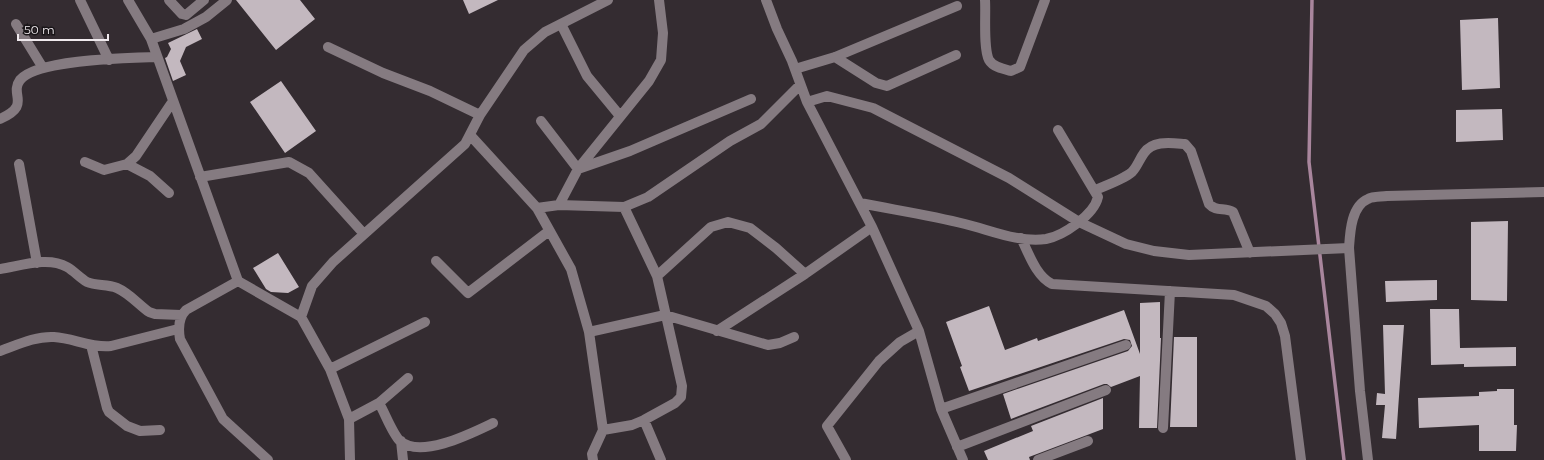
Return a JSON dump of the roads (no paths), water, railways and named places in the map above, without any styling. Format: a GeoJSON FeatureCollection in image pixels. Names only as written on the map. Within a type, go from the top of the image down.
{"type":"FeatureCollection","features":[{"type":"Feature","properties":{"kind":"street"},"geometry":{"type":"LineString","coordinates":[[80,0],[109,60]]}},
{"type":"Feature","properties":{"kind":"street"},"geometry":{"type":"LineString","coordinates":[[128,0],[151,39],[238,281],[300,317],[330,370],[349,420],[350,460]]}},
{"type":"Feature","properties":{"kind":"street"},"geometry":{"type":"LineString","coordinates":[[169,0],[182,14],[186,15],[204,0]]}},
{"type":"Feature","properties":{"kind":"street"},"geometry":{"type":"LineString","coordinates":[[151,39],[184,29],[206,17],[227,0]]}},
{"type":"Feature","properties":{"kind":"street"},"geometry":{"type":"LineString","coordinates":[[300,317],[312,286],[333,262],[465,144],[480,116],[524,50],[544,32],[608,0]]}},
{"type":"Feature","properties":{"kind":"street"},"geometry":{"type":"LineString","coordinates":[[558,205],[578,169],[649,81],[661,60],[663,33],[659,0]]}},
{"type":"Feature","properties":{"kind":"street"},"geometry":{"type":"LineString","coordinates":[[766,0],[807,102],[872,227],[919,331],[941,409],[963,460]]}},
{"type":"Feature","properties":{"kind":"street"},"geometry":{"type":"LineString","coordinates":[[985,0],[986,44],[989,60],[996,66],[1011,71],[1020,67],[1045,0]]}},
{"type":"Feature","properties":{"kind":"street"},"geometry":{"type":"LineString","coordinates":[[795,69],[835,58],[957,6]]}},
{"type":"Feature","properties":{"kind":"street"},"geometry":{"type":"LineString","coordinates":[[16,24],[42,68]]}},
{"type":"Feature","properties":{"kind":"street"},"geometry":{"type":"LineString","coordinates":[[561,24],[587,76],[620,116]]}},
{"type":"Feature","properties":{"kind":"street"},"geometry":{"type":"LineString","coordinates":[[328,47],[383,73],[430,91],[480,116]]}},
{"type":"Feature","properties":{"kind":"street"},"geometry":{"type":"LineString","coordinates":[[835,58],[876,83],[887,86],[956,55]]}},
{"type":"Feature","properties":{"kind":"street"},"geometry":{"type":"LineString","coordinates":[[0,120],[9,116],[15,110],[18,103],[18,87],[20,81],[30,73],[42,68],[59,64],[157,56]]}},
{"type":"Feature","properties":{"kind":"street"},"geometry":{"type":"LineString","coordinates":[[537,208],[558,205],[624,207],[648,197],[730,141],[761,124],[800,85]]}},
{"type":"Feature","properties":{"kind":"street"},"geometry":{"type":"LineString","coordinates":[[807,102],[827,96],[873,108],[1008,178],[1079,222],[1126,244],[1154,251],[1189,255],[1350,248]]}},
{"type":"Feature","properties":{"kind":"street"},"geometry":{"type":"LineString","coordinates":[[578,169],[630,151],[751,99]]}},
{"type":"Feature","properties":{"kind":"street"},"geometry":{"type":"LineString","coordinates":[[85,162],[104,170],[127,164],[136,156],[173,101]]}},
{"type":"Feature","properties":{"kind":"street"},"geometry":{"type":"LineString","coordinates":[[541,121],[578,169]]}},
{"type":"Feature","properties":{"kind":"street"},"geometry":{"type":"LineString","coordinates":[[860,203],[964,223],[1021,238],[1045,239],[1065,232],[1079,222],[1097,203],[1098,197],[1058,130]]}},
{"type":"Feature","properties":{"kind":"street"},"geometry":{"type":"LineString","coordinates":[[470,135],[537,208],[571,269],[589,332],[603,430],[592,454],[593,460]]}},
{"type":"Feature","properties":{"kind":"street"},"geometry":{"type":"LineString","coordinates":[[1095,190],[1131,173],[1137,166],[1144,152],[1154,145],[1166,142],[1185,144],[1191,151],[1210,204],[1215,209],[1230,210],[1233,212],[1250,253]]}},
{"type":"Feature","properties":{"kind":"street"},"geometry":{"type":"LineString","coordinates":[[200,177],[289,162],[310,173],[364,234]]}},
{"type":"Feature","properties":{"kind":"street"},"geometry":{"type":"LineString","coordinates":[[19,164],[37,263]]}},
{"type":"Feature","properties":{"kind":"street"},"geometry":{"type":"LineString","coordinates":[[127,164],[150,176],[168,194]]}},
{"type":"Feature","properties":{"kind":"street"},"geometry":{"type":"LineString","coordinates":[[1368,460],[1360,391],[1350,248],[1350,227],[1359,205],[1367,199],[1387,196],[1544,192]]}},
{"type":"Feature","properties":{"kind":"street"},"geometry":{"type":"LineString","coordinates":[[603,430],[632,425],[675,403],[681,396],[682,386],[657,276],[624,207]]}},
{"type":"Feature","properties":{"kind":"street"},"geometry":{"type":"LineString","coordinates":[[657,276],[711,226],[728,222],[750,228],[776,248],[805,274]]}},
{"type":"Feature","properties":{"kind":"street"},"geometry":{"type":"LineString","coordinates":[[717,331],[805,274],[872,227]]}},
{"type":"Feature","properties":{"kind":"street"},"geometry":{"type":"LineString","coordinates":[[436,260],[468,293],[549,231]]}},
{"type":"Feature","properties":{"kind":"street"},"geometry":{"type":"LineString","coordinates":[[1021,238],[1040,274],[1045,280],[1052,284],[1234,294],[1266,306],[1275,314],[1281,323],[1285,336],[1301,460]]}},
{"type":"Feature","properties":{"kind":"street"},"geometry":{"type":"LineString","coordinates":[[0,269],[44,262],[58,263],[68,268],[86,282],[111,286],[119,289],[149,312],[155,314],[181,315]]}},
{"type":"Feature","properties":{"kind":"street"},"geometry":{"type":"LineString","coordinates":[[238,281],[186,310],[181,315],[178,329],[180,339],[224,419],[268,460]]}},
{"type":"Feature","properties":{"kind":"street"},"geometry":{"type":"LineString","coordinates":[[1163,428],[1170,291]]}},
{"type":"Feature","properties":{"kind":"street"},"geometry":{"type":"LineString","coordinates":[[589,332],[665,315],[768,345],[780,343],[794,337]]}},
{"type":"Feature","properties":{"kind":"street"},"geometry":{"type":"LineString","coordinates":[[330,370],[425,322]]}},
{"type":"Feature","properties":{"kind":"street"},"geometry":{"type":"LineString","coordinates":[[0,351],[29,340],[43,337],[55,337],[100,347],[111,346],[178,329]]}},
{"type":"Feature","properties":{"kind":"street"},"geometry":{"type":"LineString","coordinates":[[846,460],[827,426],[879,361],[900,342],[919,331]]}},
{"type":"Feature","properties":{"kind":"street"},"geometry":{"type":"LineString","coordinates":[[91,345],[109,412],[127,426],[140,431],[160,430]]}},
{"type":"Feature","properties":{"kind":"street"},"geometry":{"type":"LineString","coordinates":[[941,409],[1126,345]]}},
{"type":"Feature","properties":{"kind":"street"},"geometry":{"type":"LineString","coordinates":[[349,420],[380,403],[408,378]]}},
{"type":"Feature","properties":{"kind":"street"},"geometry":{"type":"LineString","coordinates":[[957,447],[1106,390]]}},
{"type":"Feature","properties":{"kind":"street"},"geometry":{"type":"LineString","coordinates":[[380,403],[400,441],[403,460]]}},
{"type":"Feature","properties":{"kind":"street"},"geometry":{"type":"LineString","coordinates":[[644,420],[661,460]]}},
{"type":"Feature","properties":{"kind":"street"},"geometry":{"type":"LineString","coordinates":[[400,441],[411,447],[441,445],[454,441],[493,423]]}},
{"type":"Feature","properties":{"kind":"street"},"geometry":{"type":"LineString","coordinates":[[1038,460],[1088,441]]}},
{"type":"Feature","properties":{"kind":"waterway"},"geometry":{"type":"LineString","coordinates":[[1312,0],[1309,162],[1344,460]]}}]}
